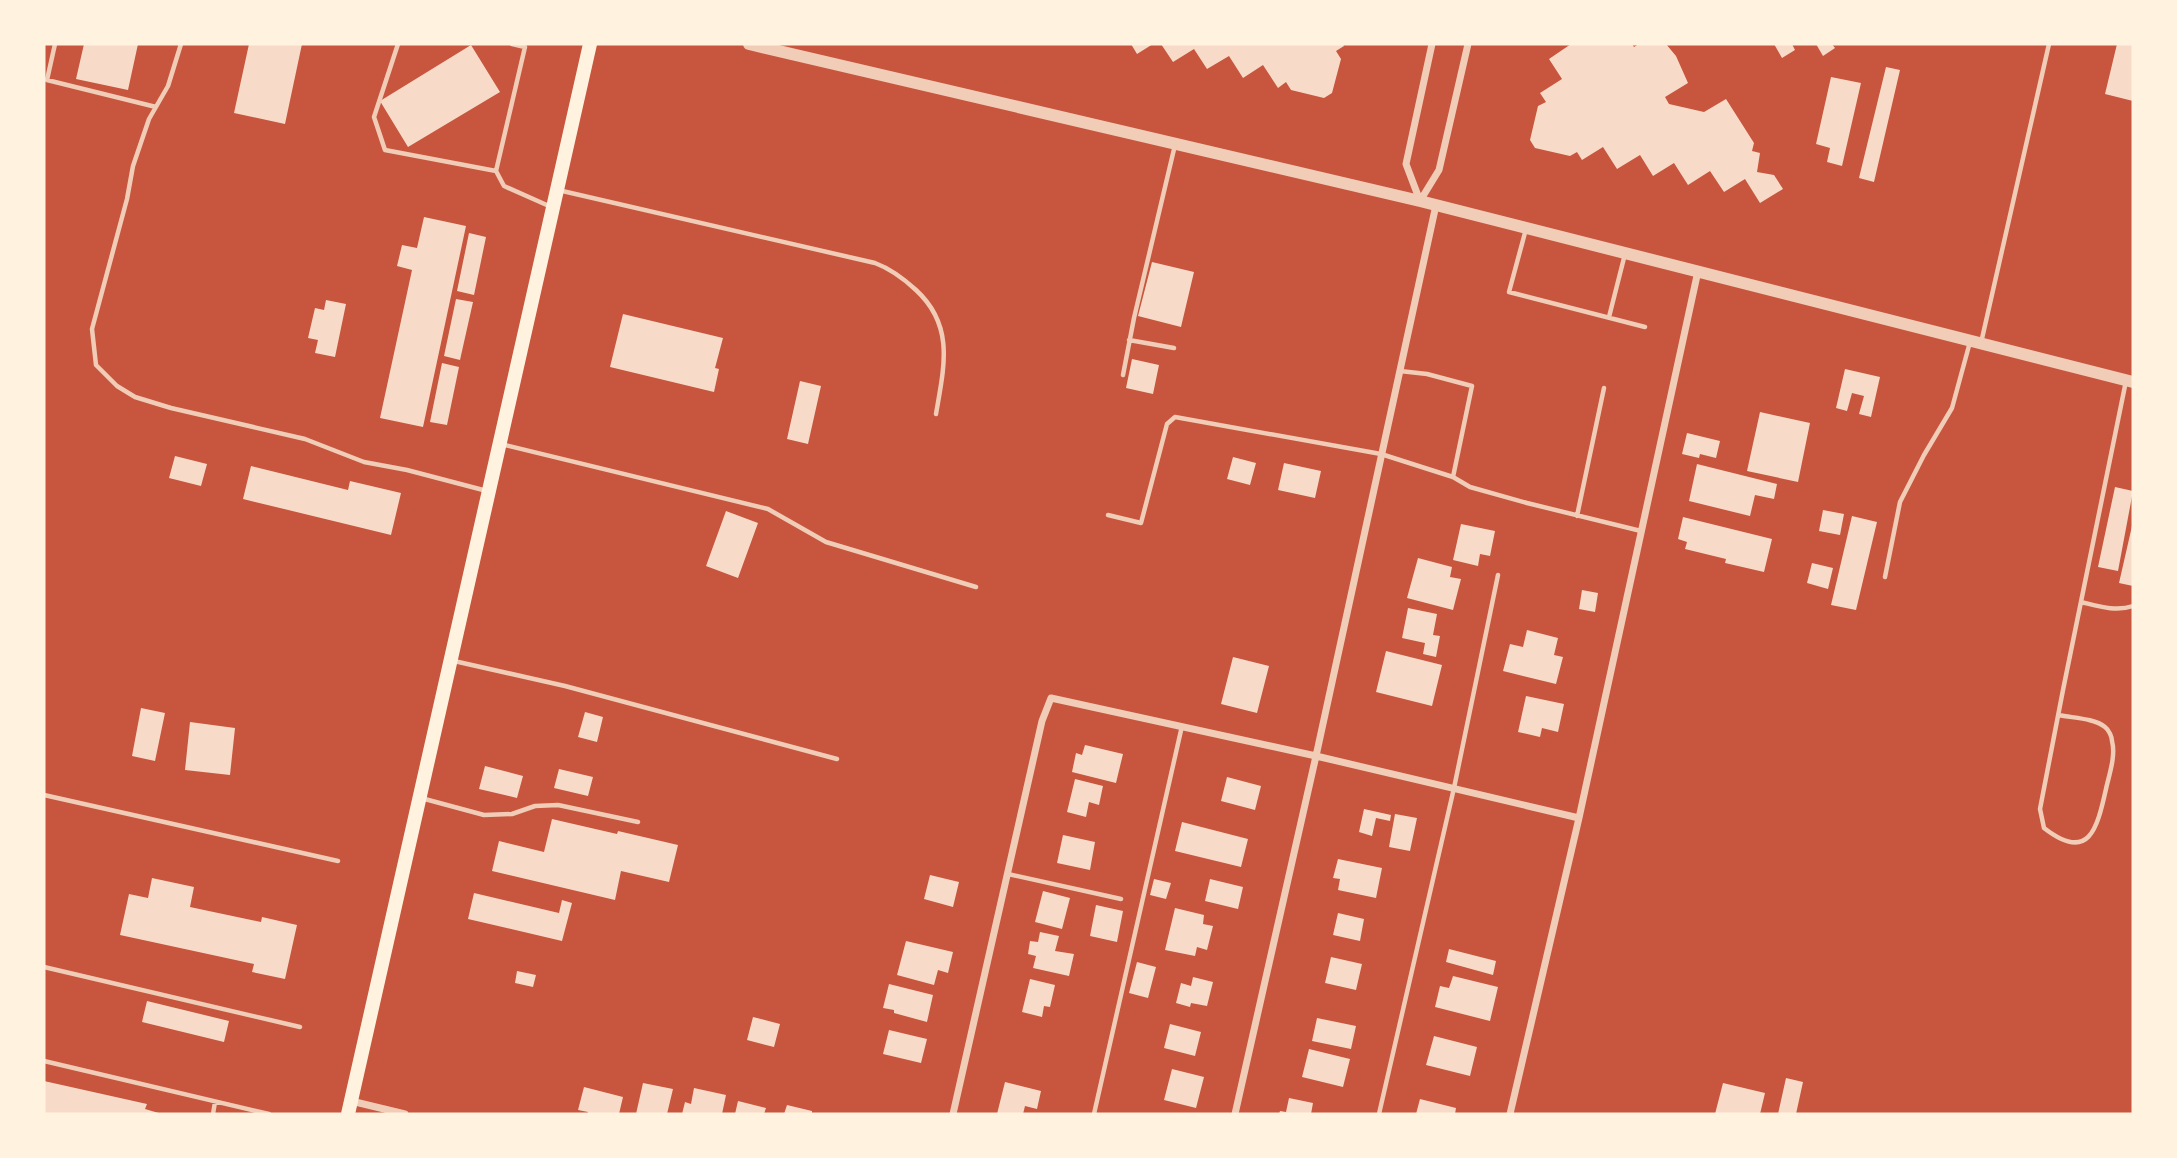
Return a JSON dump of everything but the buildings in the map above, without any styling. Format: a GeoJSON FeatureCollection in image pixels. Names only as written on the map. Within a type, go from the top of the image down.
{"type":"FeatureCollection","features":[{"type":"Feature","properties":{"kind":"main road"},"geometry":{"type":"LineString","coordinates":[[350,1108],[590,44]]}},
{"type":"Feature","properties":{"kind":"street"},"geometry":{"type":"LineString","coordinates":[[749,44],[1420,201],[2130,381]]}},
{"type":"Feature","properties":{"kind":"street"},"geometry":{"type":"LineString","coordinates":[[1420,201],[1406,164],[1432,44]]}},
{"type":"Feature","properties":{"kind":"street"},"geometry":{"type":"LineString","coordinates":[[1420,201],[1439,170],[1468,44]]}},
{"type":"Feature","properties":{"kind":"street"},"geometry":{"type":"LineString","coordinates":[[1236,1114],[1436,205]]}},
{"type":"Feature","properties":{"kind":"street"},"geometry":{"type":"LineString","coordinates":[[1510,1114],[1579,818],[1698,271]]}},
{"type":"Feature","properties":{"kind":"street"},"geometry":{"type":"LineString","coordinates":[[953,1114],[1042,721],[1051,698],[1316,756],[1579,818]]}},
{"type":"Feature","properties":{"kind":"street"},"geometry":{"type":"LineString","coordinates":[[350,1108],[405,1114]]}},
{"type":"Feature","properties":{"kind":"lane"},"geometry":{"type":"LineString","coordinates":[[55,44],[47,80],[156,107]]}},
{"type":"Feature","properties":{"kind":"lane"},"geometry":{"type":"LineString","coordinates":[[181,44],[168,86],[149,119],[133,166],[127,199],[92,329],[96,365],[117,386],[135,397],[305,439],[364,461],[490,492]]}},
{"type":"Feature","properties":{"kind":"lane"},"geometry":{"type":"LineString","coordinates":[[398,44],[374,117],[385,149],[496,172]]}},
{"type":"Feature","properties":{"kind":"lane"},"geometry":{"type":"LineString","coordinates":[[512,44],[525,47],[496,172],[504,186],[554,208]]}},
{"type":"Feature","properties":{"kind":"lane"},"geometry":{"type":"LineString","coordinates":[[1885,578],[1900,502],[1924,454],[1952,408],[1975,343],[2049,44]]}},
{"type":"Feature","properties":{"kind":"lane"},"geometry":{"type":"LineString","coordinates":[[1123,375],[1175,144]]}},
{"type":"Feature","properties":{"kind":"lane"},"geometry":{"type":"LineString","coordinates":[[557,190],[891,269],[922,296],[936,313],[944,356],[936,414]]}},
{"type":"Feature","properties":{"kind":"lane"},"geometry":{"type":"LineString","coordinates":[[1526,228],[1510,292],[1645,327]]}},
{"type":"Feature","properties":{"kind":"lane"},"geometry":{"type":"LineString","coordinates":[[1609,317],[1625,253]]}},
{"type":"Feature","properties":{"kind":"lane"},"geometry":{"type":"LineString","coordinates":[[1129,340],[1174,348]]}},
{"type":"Feature","properties":{"kind":"lane"},"geometry":{"type":"LineString","coordinates":[[1399,371],[1427,374],[1472,386],[1453,477]]}},
{"type":"Feature","properties":{"kind":"lane"},"geometry":{"type":"LineString","coordinates":[[2059,715],[2097,723],[2107,729],[2112,741],[2113,754],[2099,823],[2092,834],[2078,843],[2060,840],[2044,828],[2040,809],[2081,602],[2130,381]]}},
{"type":"Feature","properties":{"kind":"lane"},"geometry":{"type":"LineString","coordinates":[[1577,516],[1604,387]]}},
{"type":"Feature","properties":{"kind":"lane"},"geometry":{"type":"LineString","coordinates":[[1108,515],[1141,523],[1167,424],[1175,417],[1381,454],[1453,477],[1470,486],[1641,531]]}},
{"type":"Feature","properties":{"kind":"lane"},"geometry":{"type":"LineString","coordinates":[[500,444],[768,509],[826,542],[976,587]]}},
{"type":"Feature","properties":{"kind":"lane"},"geometry":{"type":"LineString","coordinates":[[1379,1114],[1454,788],[1498,575]]}},
{"type":"Feature","properties":{"kind":"lane"},"geometry":{"type":"LineString","coordinates":[[2081,602],[2112,609],[2133,606]]}},
{"type":"Feature","properties":{"kind":"lane"},"geometry":{"type":"LineString","coordinates":[[451,660],[578,689],[836,759]]}},
{"type":"Feature","properties":{"kind":"lane"},"geometry":{"type":"LineString","coordinates":[[1094,1114],[1182,726]]}},
{"type":"Feature","properties":{"kind":"lane"},"geometry":{"type":"LineString","coordinates":[[44,794],[338,861]]}},
{"type":"Feature","properties":{"kind":"lane"},"geometry":{"type":"LineString","coordinates":[[421,797],[484,815],[512,814],[535,806],[558,805],[638,822]]}},
{"type":"Feature","properties":{"kind":"lane"},"geometry":{"type":"LineString","coordinates":[[1008,874],[1121,900]]}},
{"type":"Feature","properties":{"kind":"lane"},"geometry":{"type":"LineString","coordinates":[[44,967],[300,1027]]}},
{"type":"Feature","properties":{"kind":"lane"},"geometry":{"type":"LineString","coordinates":[[44,1061],[269,1114]]}},
{"type":"Feature","properties":{"kind":"lane"},"geometry":{"type":"LineString","coordinates":[[213,1114],[215,1102]]}}]}
